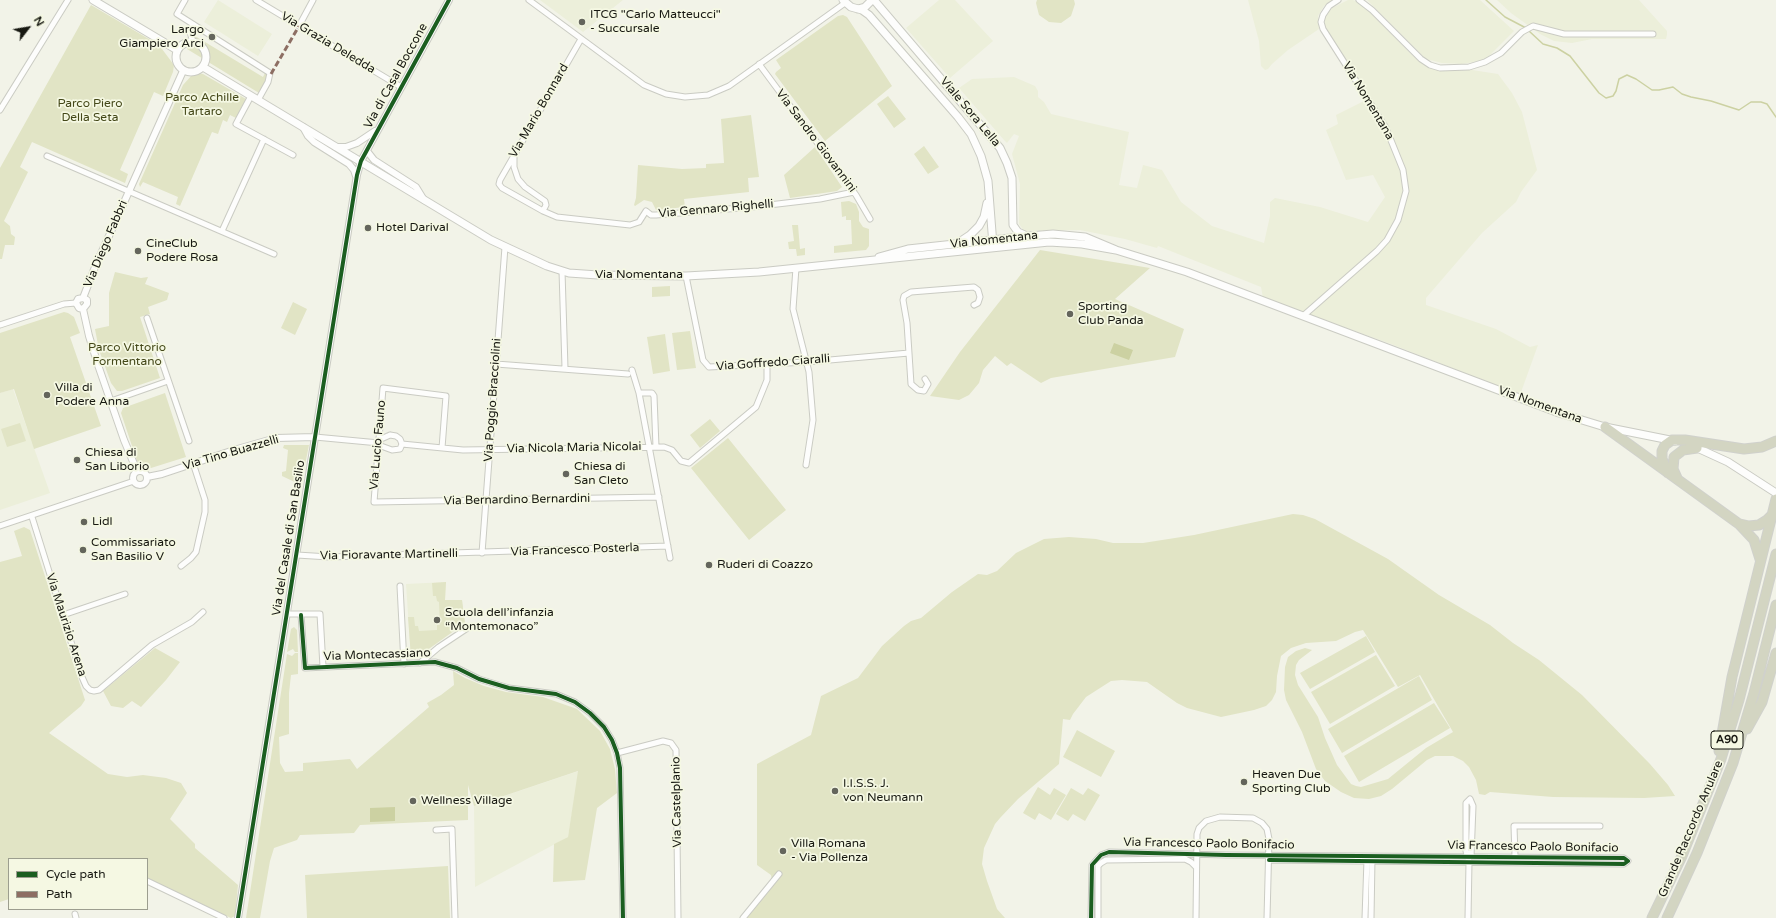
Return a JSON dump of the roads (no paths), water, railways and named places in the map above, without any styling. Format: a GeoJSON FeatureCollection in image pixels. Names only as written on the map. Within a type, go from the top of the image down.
{"type":"FeatureCollection","features":[{"type":"Feature","properties":{"kind":"highway"},"geometry":{"type":"LineString","coordinates":[[1605,427],[1739,524],[1754,540],[1761,562]]}},
{"type":"Feature","properties":{"kind":"highway"},"geometry":{"type":"LineString","coordinates":[[1668,474],[1662,459],[1662,453],[1664,446],[1672,440],[1685,440],[1744,449],[1762,447],[1776,441]]}},
{"type":"Feature","properties":{"kind":"highway"},"geometry":{"type":"LineString","coordinates":[[1679,481],[1673,469],[1674,458],[1683,450],[1697,448]]}},
{"type":"Feature","properties":{"kind":"highway"},"geometry":{"type":"LineString","coordinates":[[1717,769],[1721,734],[1732,677],[1776,499]]}},
{"type":"Feature","properties":{"kind":"highway"},"geometry":{"type":"LineString","coordinates":[[1739,524],[1748,526],[1758,525],[1772,515]]}},
{"type":"Feature","properties":{"kind":"highway","name":"Grande Raccordo Anulare"},"geometry":{"type":"LineString","coordinates":[[1652,918],[1682,856],[1717,769],[1739,700],[1776,554]]}},
{"type":"Feature","properties":{"kind":"highway","name":"Grande Raccordo Anulare"},"geometry":{"type":"LineString","coordinates":[[1667,918],[1714,814],[1740,740],[1776,605]]}},
{"type":"Feature","properties":{"kind":"highway"},"geometry":{"type":"LineString","coordinates":[[1740,740],[1762,702],[1776,653]]}},
{"type":"Feature","properties":{"kind":"main road"},"geometry":{"type":"LineString","coordinates":[[93,0],[177,50]]}},
{"type":"Feature","properties":{"kind":"main road"},"geometry":{"type":"LineString","coordinates":[[858,9],[865,7],[873,0]]}},
{"type":"Feature","properties":{"kind":"main road","name":"Viale Sora Lella"},"geometry":{"type":"LineString","coordinates":[[873,0],[998,144],[1006,158],[1011,176],[1013,225],[1018,232],[1029,236]]}},
{"type":"Feature","properties":{"kind":"main road","name":"Viale Sora Lella"},"geometry":{"type":"LineString","coordinates":[[844,1],[850,7],[869,14],[968,130],[981,156],[989,191],[992,244]]}},
{"type":"Feature","properties":{"kind":"main road"},"geometry":{"type":"LineString","coordinates":[[193,42],[200,45],[205,50],[206,58],[203,67],[193,73],[183,71],[176,61],[177,50],[182,45],[193,42]]}},
{"type":"Feature","properties":{"kind":"main road","name":"Via Nomentana"},"geometry":{"type":"LineString","coordinates":[[203,67],[505,247],[562,271],[598,276],[686,276],[796,268],[992,244],[1029,236],[1053,234],[1080,236],[1097,240],[1116,250]]}},
{"type":"Feature","properties":{"kind":"main road","name":"Viale Sora Lella"},"geometry":{"type":"LineString","coordinates":[[955,244],[970,235],[980,224],[986,210],[989,191]]}},
{"type":"Feature","properties":{"kind":"main road","name":"Via Nomentana"},"geometry":{"type":"LineString","coordinates":[[871,260],[900,250],[955,244],[1059,242],[1082,244],[1116,250],[1176,268],[1554,411],[1605,427],[1672,440],[1697,448],[1732,464],[1773,491]]}},
{"type":"Feature","properties":{"kind":"street"},"geometry":{"type":"LineString","coordinates":[[0,110],[68,0]]}},
{"type":"Feature","properties":{"kind":"street"},"geometry":{"type":"LineString","coordinates":[[186,0],[177,14],[262,67],[271,75],[236,124],[293,155]]}},
{"type":"Feature","properties":{"kind":"street","name":"Via Grazia Deledda"},"geometry":{"type":"LineString","coordinates":[[256,0],[401,87]]}},
{"type":"Feature","properties":{"kind":"street"},"geometry":{"type":"LineString","coordinates":[[299,26],[313,0]]}},
{"type":"Feature","properties":{"kind":"street","name":"Via di Casal Boccone"},"geometry":{"type":"LineString","coordinates":[[361,161],[449,0]]}},
{"type":"Feature","properties":{"kind":"street"},"geometry":{"type":"LineString","coordinates":[[529,0],[644,85],[659,92],[676,96],[694,97],[715,92],[729,86],[844,1]]}},
{"type":"Feature","properties":{"kind":"street","name":"Via Nomentana"},"geometry":{"type":"LineString","coordinates":[[1303,316],[1377,251],[1387,240],[1398,220],[1406,191],[1403,170],[1386,128],[1323,29],[1321,22],[1322,15],[1329,6],[1338,0]]}},
{"type":"Feature","properties":{"kind":"street"},"geometry":{"type":"LineString","coordinates":[[1359,0],[1372,10],[1421,59],[1429,65],[1437,67],[1469,67],[1485,62],[1504,50],[1530,27],[1540,27],[1564,34],[1653,34]]}},
{"type":"Feature","properties":{"kind":"street"},"geometry":{"type":"LineString","coordinates":[[193,24],[190,32],[193,42]]}},
{"type":"Feature","properties":{"kind":"street","name":"Via Mario Bonnard"},"geometry":{"type":"LineString","coordinates":[[500,184],[500,178],[582,39]]}},
{"type":"Feature","properties":{"kind":"street","name":"Via Sandro Giovannini"},"geometry":{"type":"LineString","coordinates":[[759,64],[854,192],[870,219]]}},
{"type":"Feature","properties":{"kind":"street","name":"Via Diego Fabbri"},"geometry":{"type":"LineString","coordinates":[[83,298],[183,71]]}},
{"type":"Feature","properties":{"kind":"street","name":"Via Nomentana"},"geometry":{"type":"LineString","coordinates":[[303,127],[308,136],[314,142],[348,164],[354,170],[356,178]]}},
{"type":"Feature","properties":{"kind":"street","name":"Via di Casal Boccone"},"geometry":{"type":"LineString","coordinates":[[336,147],[346,147],[358,143],[378,129]]}},
{"type":"Feature","properties":{"kind":"street"},"geometry":{"type":"LineString","coordinates":[[222,231],[264,139]]}},
{"type":"Feature","properties":{"kind":"street","name":"Via Nomentana"},"geometry":{"type":"LineString","coordinates":[[366,151],[373,159],[417,188],[424,200]]}},
{"type":"Feature","properties":{"kind":"street"},"geometry":{"type":"LineString","coordinates":[[515,153],[514,167],[518,179],[524,187],[545,201],[546,204],[543,211]]}},
{"type":"Feature","properties":{"kind":"street","name":"Via Diego Fabbri"},"geometry":{"type":"LineString","coordinates":[[47,156],[129,191]]}},
{"type":"Feature","properties":{"kind":"street","name":"Via del Casale di San Basilio"},"geometry":{"type":"LineString","coordinates":[[238,918],[356,178],[361,161]]}},
{"type":"Feature","properties":{"kind":"street","name":"Via Gennaro Righelli"},"geometry":{"type":"LineString","coordinates":[[500,184],[503,188],[543,211],[557,217],[630,225],[639,222],[646,211],[651,215],[656,215],[752,207],[820,199],[854,192]]}},
{"type":"Feature","properties":{"kind":"street"},"geometry":{"type":"LineString","coordinates":[[129,191],[274,254]]}},
{"type":"Feature","properties":{"kind":"street","name":"Via Poggio Bracciolini"},"geometry":{"type":"LineString","coordinates":[[482,553],[505,247]]}},
{"type":"Feature","properties":{"kind":"street"},"geometry":{"type":"LineString","coordinates":[[796,268],[793,309],[806,362],[813,420],[806,465]]}},
{"type":"Feature","properties":{"kind":"street"},"geometry":{"type":"LineString","coordinates":[[496,364],[565,368],[562,271]]}},
{"type":"Feature","properties":{"kind":"street","name":"Via Goffredo Ciaralli"},"geometry":{"type":"LineString","coordinates":[[686,276],[703,360],[707,366],[712,368],[909,353]]}},
{"type":"Feature","properties":{"kind":"street"},"geometry":{"type":"LineString","coordinates":[[925,379],[928,386],[924,391],[918,390],[911,384],[907,323],[903,300],[905,294],[911,292],[974,287],[978,290],[980,297],[979,301],[974,305]]}},
{"type":"Feature","properties":{"kind":"street"},"geometry":{"type":"LineString","coordinates":[[0,325],[64,304],[76,303],[78,299],[83,298],[87,300],[87,304],[83,309]]}},
{"type":"Feature","properties":{"kind":"street"},"geometry":{"type":"LineString","coordinates":[[76,303],[79,308],[83,309],[89,336],[137,472]]}},
{"type":"Feature","properties":{"kind":"street"},"geometry":{"type":"LineString","coordinates":[[147,318],[189,441]]}},
{"type":"Feature","properties":{"kind":"street","name":"Via Nicola Maria Nicolai"},"geometry":{"type":"LineString","coordinates":[[402,444],[442,448],[489,450],[656,446],[669,448],[681,461],[689,463],[756,407],[766,385],[767,364]]}},
{"type":"Feature","properties":{"kind":"street","name":"Via Nicola Maria Nicolai"},"geometry":{"type":"LineString","coordinates":[[565,368],[630,372],[639,393],[670,558]]}},
{"type":"Feature","properties":{"kind":"street"},"geometry":{"type":"LineString","coordinates":[[111,401],[168,381]]}},
{"type":"Feature","properties":{"kind":"street","name":"Via Lucio Fauno"},"geometry":{"type":"LineString","coordinates":[[374,502],[383,388],[446,396],[442,448]]}},
{"type":"Feature","properties":{"kind":"street","name":"Via Nicola Maria Nicolai"},"geometry":{"type":"LineString","coordinates":[[639,393],[652,393],[654,396],[656,446]]}},
{"type":"Feature","properties":{"kind":"street"},"geometry":{"type":"LineString","coordinates":[[315,437],[379,442],[385,448],[395,450],[400,449],[402,444],[399,438],[390,435],[383,438],[379,442]]}},
{"type":"Feature","properties":{"kind":"street","name":"Via Tino Buazzelli"},"geometry":{"type":"LineString","coordinates":[[147,477],[162,474],[276,438],[315,437]]}},
{"type":"Feature","properties":{"kind":"street"},"geometry":{"type":"LineString","coordinates":[[181,566],[192,558],[196,552],[205,513],[204,500],[193,463]]}},
{"type":"Feature","properties":{"kind":"street"},"geometry":{"type":"LineString","coordinates":[[0,526],[134,481],[138,484],[143,484],[147,480],[147,477],[143,471],[137,472]]}},
{"type":"Feature","properties":{"kind":"street"},"geometry":{"type":"LineString","coordinates":[[134,481],[134,477],[137,472]]}},
{"type":"Feature","properties":{"kind":"street","name":"Via Bernardino Bernardini"},"geometry":{"type":"LineString","coordinates":[[374,502],[659,497]]}},
{"type":"Feature","properties":{"kind":"street","name":"Via Maurizio Arena"},"geometry":{"type":"LineString","coordinates":[[32,516],[83,681],[87,688],[94,691],[100,689],[152,645],[192,622],[203,612]]}},
{"type":"Feature","properties":{"kind":"street","name":"Via Francesco Posterla"},"geometry":{"type":"LineString","coordinates":[[482,553],[668,546]]}},
{"type":"Feature","properties":{"kind":"street","name":"Via Fioravante Martinelli"},"geometry":{"type":"LineString","coordinates":[[296,555],[329,557],[482,553]]}},
{"type":"Feature","properties":{"kind":"street"},"geometry":{"type":"LineString","coordinates":[[400,586],[404,664]]}},
{"type":"Feature","properties":{"kind":"street"},"geometry":{"type":"LineString","coordinates":[[63,615],[126,594]]}},
{"type":"Feature","properties":{"kind":"street","name":"Via Montecassiano"},"geometry":{"type":"LineString","coordinates":[[287,614],[320,614],[323,667]]}},
{"type":"Feature","properties":{"kind":"street","name":"Via Montecassiano"},"geometry":{"type":"LineString","coordinates":[[301,615],[305,668],[435,662],[448,665],[474,678],[496,684],[524,691],[556,694],[568,698],[590,713],[604,727],[617,753],[622,779],[623,918]]}},
{"type":"Feature","properties":{"kind":"street","name":"Via Montecassiano"},"geometry":{"type":"LineString","coordinates":[[420,663],[439,647],[466,629]]}},
{"type":"Feature","properties":{"kind":"street","name":"Via Castelplanio"},"geometry":{"type":"LineString","coordinates":[[617,753],[663,741],[671,743],[676,750],[678,918]]}},
{"type":"Feature","properties":{"kind":"street"},"geometry":{"type":"LineString","coordinates":[[1468,918],[1469,856],[1466,803],[1470,799],[1473,806],[1469,856]]}},
{"type":"Feature","properties":{"kind":"street"},"geometry":{"type":"LineString","coordinates":[[1196,918],[1196,854],[1197,834],[1199,828],[1204,823],[1215,817],[1238,816],[1256,819],[1265,825],[1269,836],[1268,918]]}},
{"type":"Feature","properties":{"kind":"street"},"geometry":{"type":"LineString","coordinates":[[1515,856],[1514,826],[1600,826]]}},
{"type":"Feature","properties":{"kind":"street"},"geometry":{"type":"LineString","coordinates":[[436,830],[452,829],[455,918]]}},
{"type":"Feature","properties":{"kind":"street","name":"Via Francesco Paolo Bonifacio"},"geometry":{"type":"LineString","coordinates":[[1091,918],[1092,866],[1101,855],[1109,852],[1196,854],[1269,858],[1515,856],[1624,858],[1628,861],[1624,864],[1469,862],[1370,858]]}},
{"type":"Feature","properties":{"kind":"street"},"geometry":{"type":"LineString","coordinates":[[1365,918],[1370,858]]}},
{"type":"Feature","properties":{"kind":"street"},"geometry":{"type":"LineString","coordinates":[[1370,858],[1371,918]]}},
{"type":"Feature","properties":{"kind":"street","name":"Via Francesco Paolo Bonifacio"},"geometry":{"type":"LineString","coordinates":[[1098,918],[1098,866],[1101,862],[1106,860],[1185,859],[1191,862],[1196,868]]}},
{"type":"Feature","properties":{"kind":"street"},"geometry":{"type":"LineString","coordinates":[[743,918],[778,874]]}},
{"type":"Feature","properties":{"kind":"street"},"geometry":{"type":"LineString","coordinates":[[148,882],[224,918]]}},
{"type":"Feature","properties":{"kind":"waterway"},"geometry":{"type":"LineString","coordinates":[[1486,0],[1505,17],[1526,28]]}},
{"type":"Feature","properties":{"kind":"waterway"},"geometry":{"type":"LineString","coordinates":[[1529,31],[1543,44],[1557,48],[1570,56],[1599,93],[1606,98],[1613,96],[1619,79],[1627,75],[1636,79],[1652,90],[1673,87],[1682,94],[1739,110],[1751,102],[1761,102],[1767,104],[1776,117]]}},
{"type":"Feature","properties":{"kind":"place","name":"ITCG \"Carlo Matteucci\" - Succursale"},"geometry":{"type":"Point","coordinates":[582,22]}},
{"type":"Feature","properties":{"kind":"place","name":"Largo Giampiero Arci"},"geometry":{"type":"Point","coordinates":[212,37]}},
{"type":"Feature","properties":{"kind":"place","name":"Hotel Darival"},"geometry":{"type":"Point","coordinates":[368,228]}},
{"type":"Feature","properties":{"kind":"place","name":"CineClub Podere Rosa"},"geometry":{"type":"Point","coordinates":[138,251]}},
{"type":"Feature","properties":{"kind":"place","name":"Sporting Club Panda"},"geometry":{"type":"Point","coordinates":[1070,314]}},
{"type":"Feature","properties":{"kind":"place","name":"Villa di Podere Anna"},"geometry":{"type":"Point","coordinates":[47,395]}},
{"type":"Feature","properties":{"kind":"place","name":"Chiesa di San Liborio"},"geometry":{"type":"Point","coordinates":[77,460]}},
{"type":"Feature","properties":{"kind":"place","name":"Chiesa di San Cleto"},"geometry":{"type":"Point","coordinates":[566,474]}},
{"type":"Feature","properties":{"kind":"place","name":"Lidl"},"geometry":{"type":"Point","coordinates":[84,522]}},
{"type":"Feature","properties":{"kind":"place","name":"Commissariato San Basilio V"},"geometry":{"type":"Point","coordinates":[83,550]}},
{"type":"Feature","properties":{"kind":"place","name":"Ruderi di Coazzo"},"geometry":{"type":"Point","coordinates":[709,565]}},
{"type":"Feature","properties":{"kind":"place","name":"Scuola dell’infanzia “Montemonaco”"},"geometry":{"type":"Point","coordinates":[437,620]}},
{"type":"Feature","properties":{"kind":"place","name":"Heaven Due Sporting Club"},"geometry":{"type":"Point","coordinates":[1244,782]}},
{"type":"Feature","properties":{"kind":"place","name":"I.I.S.S. J. von Neumann"},"geometry":{"type":"Point","coordinates":[835,791]}},
{"type":"Feature","properties":{"kind":"place","name":"Wellness Village"},"geometry":{"type":"Point","coordinates":[413,801]}},
{"type":"Feature","properties":{"kind":"place","name":"Villa Romana - Via Pollenza"},"geometry":{"type":"Point","coordinates":[783,851]}},
{"type":"Feature","properties":{"kind":"park label","name":"Parco Achille Tartaro"},"geometry":{"type":"Point","coordinates":[202,105]}},
{"type":"Feature","properties":{"kind":"park label","name":"Parco Piero Della Seta"},"geometry":{"type":"Point","coordinates":[90,111]}},
{"type":"Feature","properties":{"kind":"park label","name":"Parco Vittorio Formentano"},"geometry":{"type":"Point","coordinates":[127,355]}}]}
